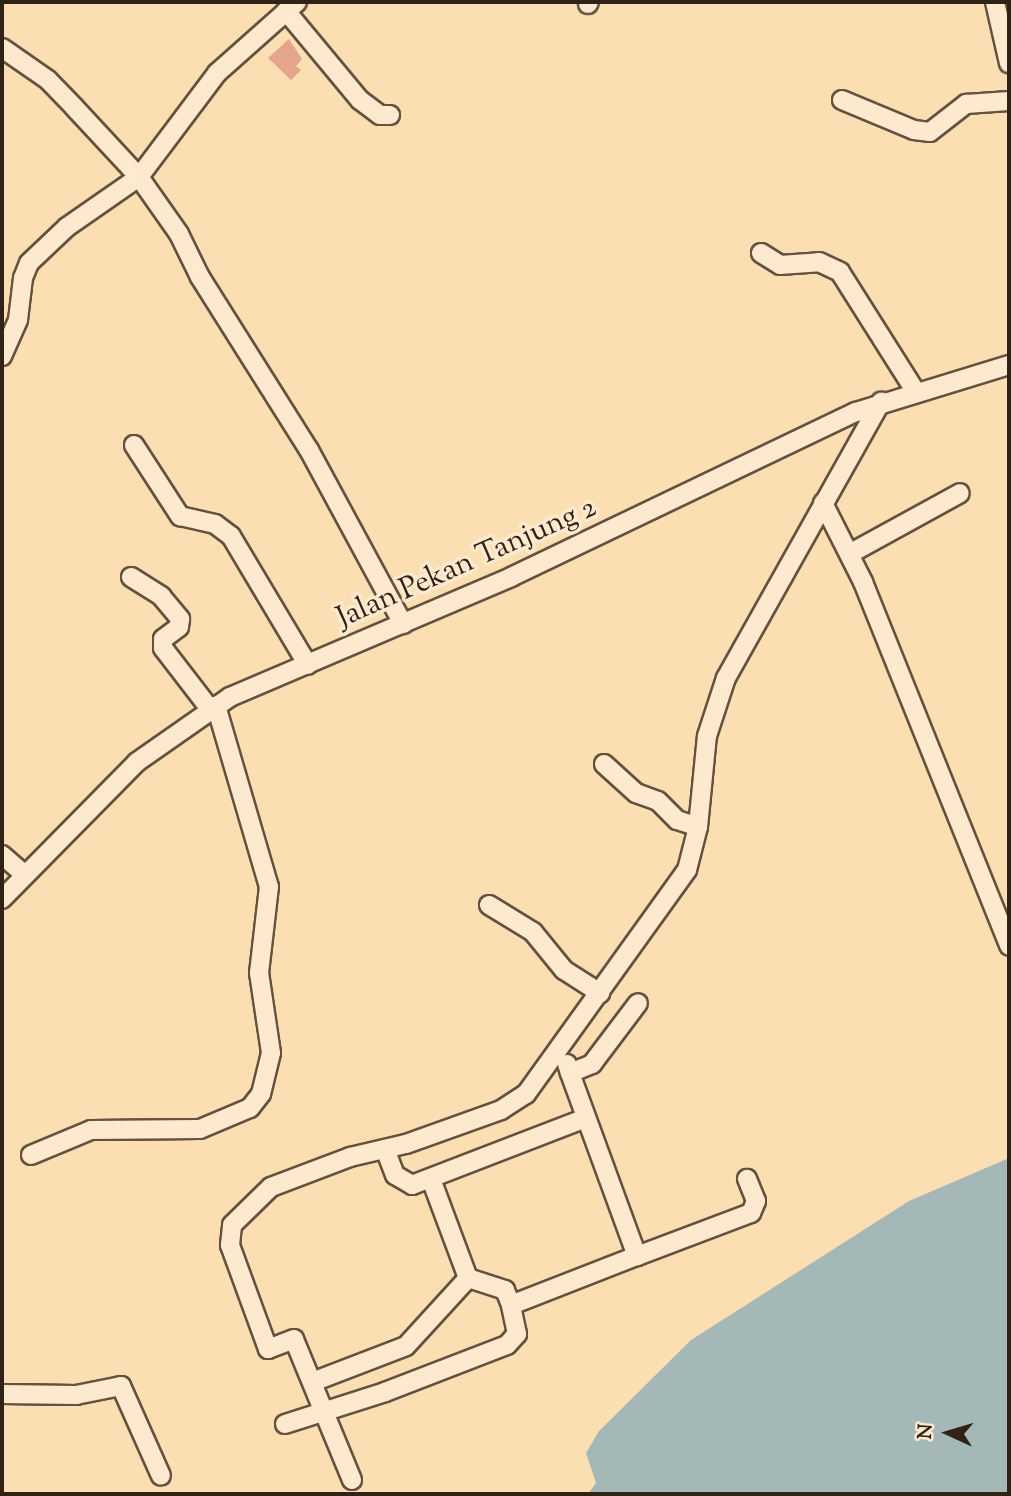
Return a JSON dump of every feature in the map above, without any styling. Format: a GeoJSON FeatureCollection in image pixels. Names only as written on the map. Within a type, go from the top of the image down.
{"type":"FeatureCollection","features":[{"type":"Feature","properties":{"kind":"street"},"geometry":{"type":"LineString","coordinates":[[995,2],[1005,23],[1009,63]]}},
{"type":"Feature","properties":{"kind":"street"},"geometry":{"type":"LineString","coordinates":[[2,356],[19,320],[23,278],[29,263],[67,227],[139,177],[209,82],[291,6],[360,100],[380,115],[390,115]]}},
{"type":"Feature","properties":{"kind":"street"},"geometry":{"type":"LineString","coordinates":[[2,48],[48,80],[139,177],[179,234],[200,276],[309,450],[403,624]]}},
{"type":"Feature","properties":{"kind":"street"},"geometry":{"type":"LineString","coordinates":[[842,100],[923,132],[936,131],[966,104],[1009,101]]}},
{"type":"Feature","properties":{"kind":"street"},"geometry":{"type":"LineString","coordinates":[[761,253],[780,265],[819,262],[840,272],[916,392]]}},
{"type":"Feature","properties":{"kind":"street","name":"Jalan Pekan Tanjung 2"},"geometry":{"type":"LineString","coordinates":[[2,899],[137,762],[213,707],[403,624],[881,402],[1009,365]]}},
{"type":"Feature","properties":{"kind":"street"},"geometry":{"type":"LineString","coordinates":[[352,1480],[315,1381],[294,1339],[268,1349],[230,1245],[230,1231],[271,1187],[350,1157],[385,1149],[507,1107],[526,1094],[687,870],[698,827],[706,736],[718,696],[740,649],[881,402]]}},
{"type":"Feature","properties":{"kind":"street"},"geometry":{"type":"LineString","coordinates":[[134,445],[180,516],[215,524],[231,536],[308,666]]}},
{"type":"Feature","properties":{"kind":"street"},"geometry":{"type":"LineString","coordinates":[[850,554],[960,493]]}},
{"type":"Feature","properties":{"kind":"street"},"geometry":{"type":"LineString","coordinates":[[823,503],[850,554],[1009,946]]}},
{"type":"Feature","properties":{"kind":"street"},"geometry":{"type":"LineString","coordinates":[[31,1155],[91,1130],[200,1129],[250,1108],[261,1094],[271,1053],[259,973],[269,887],[213,707],[163,648],[163,639],[179,627],[180,619],[161,596],[131,577]]}},
{"type":"Feature","properties":{"kind":"street"},"geometry":{"type":"LineString","coordinates":[[604,764],[636,793],[658,801],[677,820],[698,827]]}},
{"type":"Feature","properties":{"kind":"street"},"geometry":{"type":"LineString","coordinates":[[2,855],[24,874]]}},
{"type":"Feature","properties":{"kind":"street"},"geometry":{"type":"LineString","coordinates":[[489,905],[533,932],[564,970],[600,993]]}},
{"type":"Feature","properties":{"kind":"street"},"geometry":{"type":"LineString","coordinates":[[570,1073],[598,1058],[638,1003]]}},
{"type":"Feature","properties":{"kind":"street"},"geometry":{"type":"LineString","coordinates":[[561,1048],[637,1256]]}},
{"type":"Feature","properties":{"kind":"street"},"geometry":{"type":"LineString","coordinates":[[385,1149],[399,1181],[412,1185],[586,1118]]}},
{"type":"Feature","properties":{"kind":"street"},"geometry":{"type":"LineString","coordinates":[[431,1179],[468,1278]]}},
{"type":"Feature","properties":{"kind":"street"},"geometry":{"type":"LineString","coordinates":[[510,1306],[751,1213],[756,1201],[747,1179]]}},
{"type":"Feature","properties":{"kind":"street"},"geometry":{"type":"LineString","coordinates":[[315,1381],[406,1346],[468,1278]]}},
{"type":"Feature","properties":{"kind":"street"},"geometry":{"type":"LineString","coordinates":[[285,1423],[507,1345],[517,1334],[505,1290],[468,1278]]}},
{"type":"Feature","properties":{"kind":"street"},"geometry":{"type":"LineString","coordinates":[[2,1394],[76,1395],[121,1386],[161,1476]]}},
{"type":"Feature","properties":{"kind":"shaded area"},"geometry":{"type":"Polygon","coordinates":[[[1009,1158],[1009,1494],[588,1494],[596,1483],[586,1453],[599,1431],[691,1340],[909,1201],[1009,1158]]]}},
{"type":"Feature","properties":{"kind":"building"},"geometry":{"type":"Polygon","coordinates":[[[289,39],[302,59],[296,66],[301,70],[291,80],[268,58],[289,39]]]}}]}
